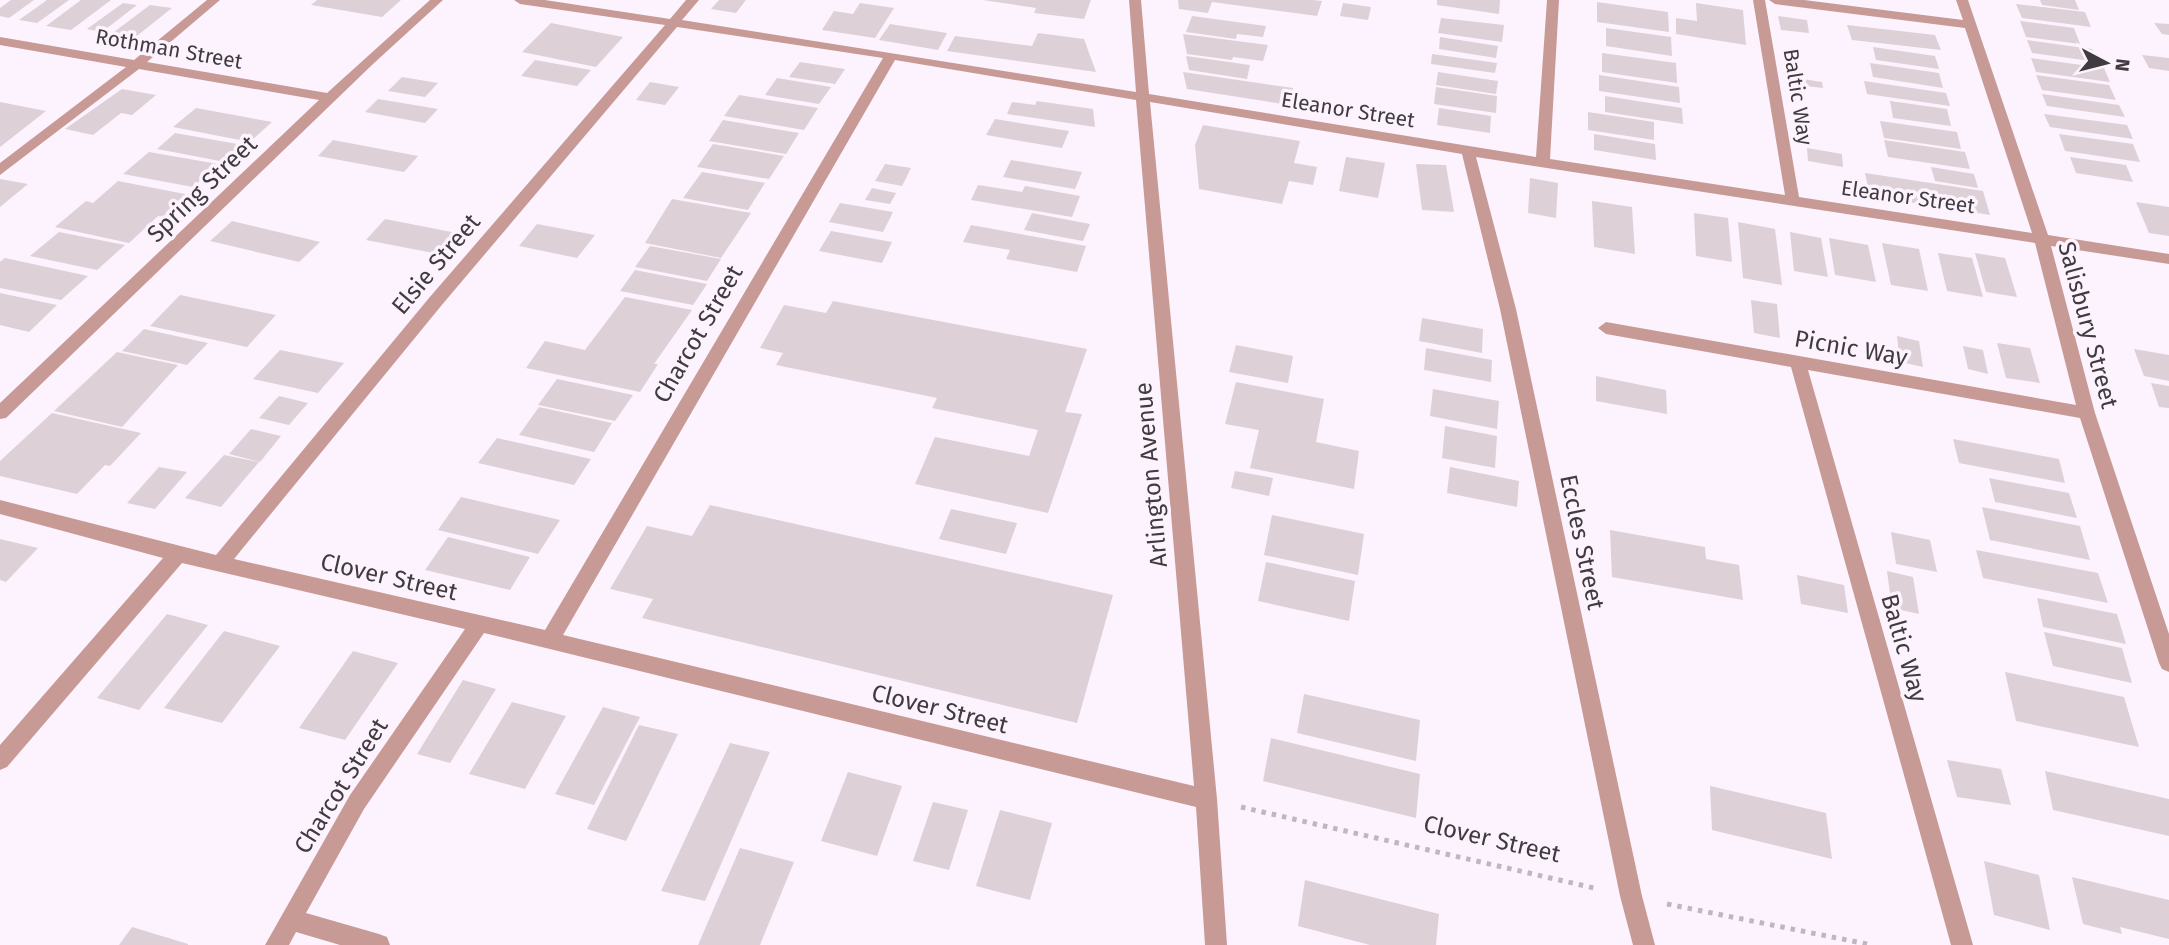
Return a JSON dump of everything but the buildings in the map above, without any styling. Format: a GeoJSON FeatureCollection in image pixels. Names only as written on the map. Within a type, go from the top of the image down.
{"type":"FeatureCollection","features":[{"type":"Feature","properties":{"kind":"street"},"geometry":{"type":"LineString","coordinates":[[0,170],[137,64],[214,0]]}},
{"type":"Feature","properties":{"kind":"street","name":"Spring Street"},"geometry":{"type":"LineString","coordinates":[[0,412],[437,0]]}},
{"type":"Feature","properties":{"kind":"street","name":"Eleanor Street"},"geometry":{"type":"LineString","coordinates":[[520,0],[891,55],[1468,151],[2169,259]]}},
{"type":"Feature","properties":{"kind":"street","name":"Elsie Street"},"geometry":{"type":"LineString","coordinates":[[220,563],[435,302],[693,0]]}},
{"type":"Feature","properties":{"kind":"street","name":"Arlington Avenue"},"geometry":{"type":"LineString","coordinates":[[1135,0],[1164,355],[1206,799],[1216,945]]}},
{"type":"Feature","properties":{"kind":"street"},"geometry":{"type":"LineString","coordinates":[[1543,161],[1553,0]]}},
{"type":"Feature","properties":{"kind":"street","name":"Baltic Way"},"geometry":{"type":"LineString","coordinates":[[1759,0],[1793,202]]}},
{"type":"Feature","properties":{"kind":"street"},"geometry":{"type":"LineString","coordinates":[[1775,0],[1969,25]]}},
{"type":"Feature","properties":{"kind":"street","name":"Salisbury Street"},"geometry":{"type":"LineString","coordinates":[[1962,0],[2041,238],[2087,413],[2169,663]]}},
{"type":"Feature","properties":{"kind":"street","name":"Rothman Street"},"geometry":{"type":"LineString","coordinates":[[0,41],[331,98]]}},
{"type":"Feature","properties":{"kind":"street","name":"Charcot Street"},"geometry":{"type":"LineString","coordinates":[[550,640],[891,55]]}},
{"type":"Feature","properties":{"kind":"street","name":"Eccles Street"},"geometry":{"type":"LineString","coordinates":[[1468,151],[1508,309],[1631,896],[1644,945]]}},
{"type":"Feature","properties":{"kind":"street","name":"Picnic Way"},"geometry":{"type":"LineString","coordinates":[[1606,328],[2087,413]]}},
{"type":"Feature","properties":{"kind":"street","name":"Baltic Way"},"geometry":{"type":"LineString","coordinates":[[1798,364],[1962,945]]}},
{"type":"Feature","properties":{"kind":"street","name":"Clover Street"},"geometry":{"type":"LineString","coordinates":[[0,507],[178,554],[480,623],[1206,799]]}},
{"type":"Feature","properties":{"kind":"street"},"geometry":{"type":"LineString","coordinates":[[0,760],[178,554]]}},
{"type":"Feature","properties":{"kind":"street","name":"Charcot Street"},"geometry":{"type":"LineString","coordinates":[[276,945],[357,802],[480,623]]}},
{"type":"Feature","properties":{"kind":"street"},"geometry":{"type":"LineString","coordinates":[[292,920],[379,945]]}},
{"type":"Feature","properties":{"kind":"path","name":"Clover Street"},"geometry":{"type":"LineString","coordinates":[[1206,799],[1631,896],[1872,945]]}}]}
